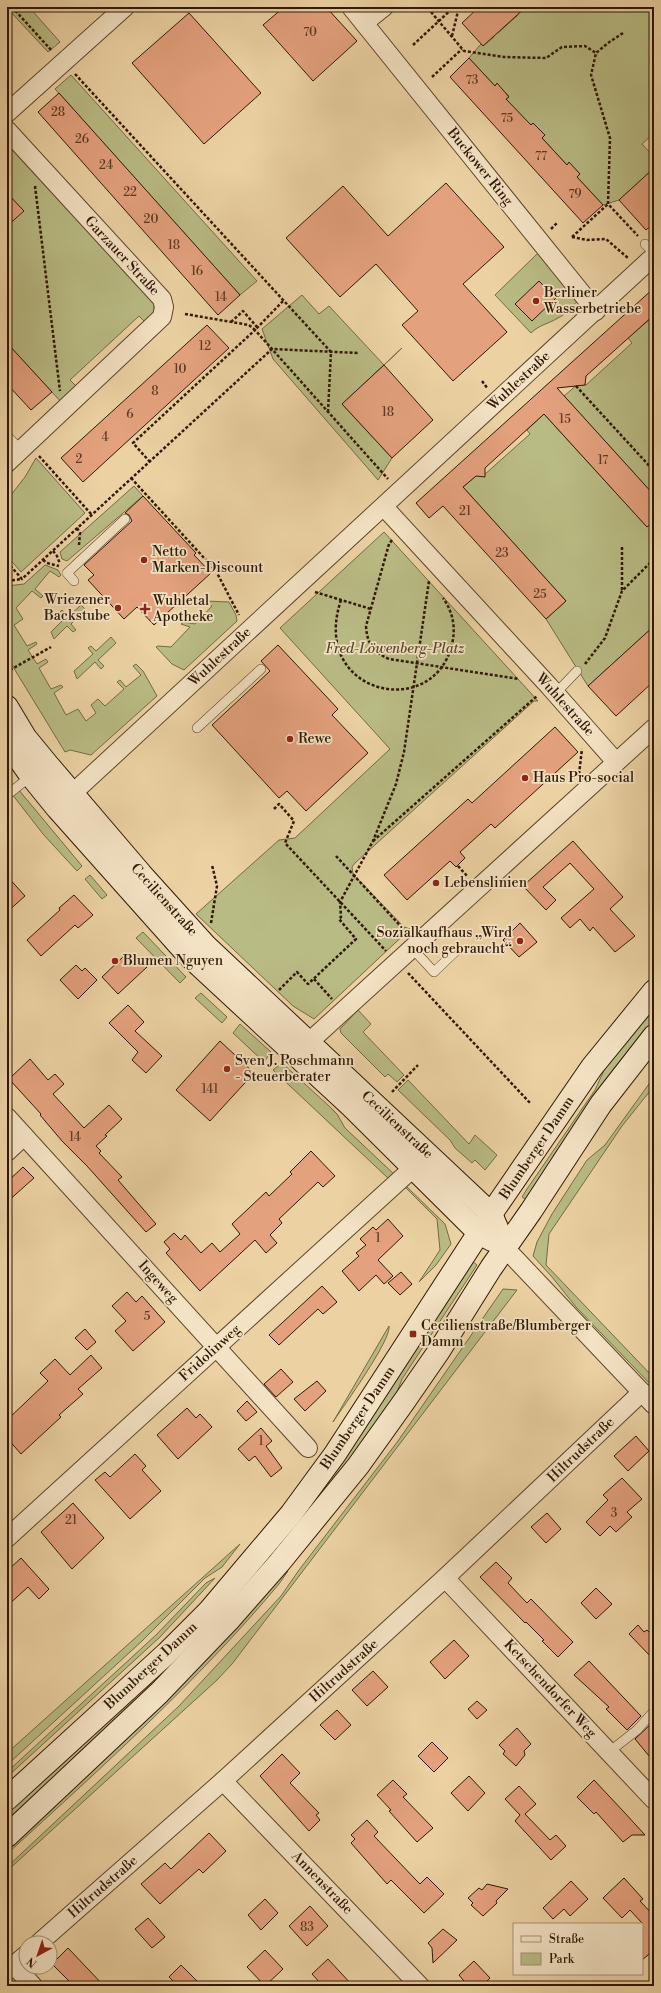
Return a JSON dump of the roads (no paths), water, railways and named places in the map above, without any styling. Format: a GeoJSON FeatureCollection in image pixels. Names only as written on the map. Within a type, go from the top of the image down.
{"type":"FeatureCollection","features":[{"type":"Feature","properties":{"kind":"main road","name":"Cecilienstraße"},"geometry":{"type":"LineString","coordinates":[[7,707],[65,801],[188,954],[351,1106],[479,1233],[505,1248]]}},
{"type":"Feature","properties":{"kind":"main road","name":"Cecilienstraße"},"geometry":{"type":"LineString","coordinates":[[7,742],[31,776],[65,801],[141,874],[206,946],[491,1214],[505,1248]]}},
{"type":"Feature","properties":{"kind":"main road","name":"Blumberger Damm"},"geometry":{"type":"LineString","coordinates":[[7,1799],[167,1653],[209,1611],[291,1514],[335,1454],[491,1214],[592,1066],[654,991]]}},
{"type":"Feature","properties":{"kind":"main road","name":"Blumberger Damm"},"geometry":{"type":"LineString","coordinates":[[7,1836],[175,1678],[228,1622],[279,1564],[372,1447],[439,1351],[505,1248],[602,1104],[654,1036]]}},
{"type":"Feature","properties":{"kind":"street"},"geometry":{"type":"LineString","coordinates":[[7,113],[60,59],[125,7]]}},
{"type":"Feature","properties":{"kind":"street","name":"Buckower Ring"},"geometry":{"type":"LineString","coordinates":[[351,7],[596,310]]}},
{"type":"Feature","properties":{"kind":"street"},"geometry":{"type":"LineString","coordinates":[[364,23],[384,7]]}},
{"type":"Feature","properties":{"kind":"street","name":"Garzauer Straße"},"geometry":{"type":"LineString","coordinates":[[7,130],[31,158],[162,298],[164,307],[162,317],[28,451],[7,463]]}},
{"type":"Feature","properties":{"kind":"street","name":"Wuhlestraße"},"geometry":{"type":"LineString","coordinates":[[65,801],[596,310],[651,251]]}},
{"type":"Feature","properties":{"kind":"street","name":"Wuhlestraße"},"geometry":{"type":"LineString","coordinates":[[384,507],[616,762]]}},
{"type":"Feature","properties":{"kind":"street"},"geometry":{"type":"LineString","coordinates":[[309,1042],[411,942],[654,728]]}},
{"type":"Feature","properties":{"kind":"street","name":"Ingeweg"},"geometry":{"type":"LineString","coordinates":[[7,1117],[308,1448]]}},
{"type":"Feature","properties":{"kind":"street"},"geometry":{"type":"LineString","coordinates":[[7,1152],[24,1136]]}},
{"type":"Feature","properties":{"kind":"street","name":"Fridolinweg"},"geometry":{"type":"LineString","coordinates":[[7,1538],[413,1168]]}},
{"type":"Feature","properties":{"kind":"street","name":"Cecilienstraße"},"geometry":{"type":"LineString","coordinates":[[505,1248],[654,1405]]}},
{"type":"Feature","properties":{"kind":"street","name":"Hiltrudstraße"},"geometry":{"type":"LineString","coordinates":[[48,1935],[223,1781],[445,1578],[642,1392]]}},
{"type":"Feature","properties":{"kind":"street","name":"Ketschendorfer Weg"},"geometry":{"type":"LineString","coordinates":[[445,1578],[654,1800]]}},
{"type":"Feature","properties":{"kind":"street","name":"Annenstraße"},"geometry":{"type":"LineString","coordinates":[[223,1781],[420,1986]]}},
{"type":"Feature","properties":{"kind":"street"},"geometry":{"type":"LineString","coordinates":[[16,1964],[33,1986]]}},
{"type":"Feature","properties":{"kind":"lane"},"geometry":{"type":"LineString","coordinates":[[7,436],[28,451]]}},
{"type":"Feature","properties":{"kind":"lane"},"geometry":{"type":"LineString","coordinates":[[74,581],[67,573],[125,519]]}},
{"type":"Feature","properties":{"kind":"lane"},"geometry":{"type":"LineString","coordinates":[[197,728],[261,669]]}},
{"type":"Feature","properties":{"kind":"lane"},"geometry":{"type":"LineString","coordinates":[[552,690],[577,671]]}},
{"type":"Feature","properties":{"kind":"lane"},"geometry":{"type":"LineString","coordinates":[[7,795],[31,776]]}},
{"type":"Feature","properties":{"kind":"lane"},"geometry":{"type":"LineString","coordinates":[[411,942],[434,972],[456,951]]}},
{"type":"Feature","properties":{"kind":"lane"},"geometry":{"type":"LineString","coordinates":[[609,1752],[637,1730],[654,1711]]}},
{"type":"Feature","properties":{"kind":"place","name":"Berliner Wasserbetriebe"},"geometry":{"type":"Point","coordinates":[536,301]}},
{"type":"Feature","properties":{"kind":"place","name":"Netto Marken-Discount"},"geometry":{"type":"Point","coordinates":[144,560]}},
{"type":"Feature","properties":{"kind":"place","name":"Wriezener Backstube"},"geometry":{"type":"Point","coordinates":[118,608]}},
{"type":"Feature","properties":{"kind":"place","name":"Wuhletal Apotheke"},"geometry":{"type":"Point","coordinates":[145,609]}},
{"type":"Feature","properties":{"kind":"place","name":"Rewe"},"geometry":{"type":"Point","coordinates":[290,739]}},
{"type":"Feature","properties":{"kind":"place","name":"Haus Pro-social"},"geometry":{"type":"Point","coordinates":[525,778]}},
{"type":"Feature","properties":{"kind":"place","name":"Lebenslinien"},"geometry":{"type":"Point","coordinates":[436,883]}},
{"type":"Feature","properties":{"kind":"place","name":"Sozialkaufhaus „Wird noch gebraucht“"},"geometry":{"type":"Point","coordinates":[520,941]}},
{"type":"Feature","properties":{"kind":"place","name":"Blumen Nguyen"},"geometry":{"type":"Point","coordinates":[115,961]}},
{"type":"Feature","properties":{"kind":"place","name":"Sven J. Poschmann - Steuerberater"},"geometry":{"type":"Point","coordinates":[227,1069]}},
{"type":"Feature","properties":{"kind":"place","name":"Cecilienstraße/Blumberger Damm"},"geometry":{"type":"Point","coordinates":[413,1334]}},
{"type":"Feature","properties":{"kind":"park label","name":"Fred-Löwenberg-Platz"},"geometry":{"type":"Point","coordinates":[395,649]}}]}
